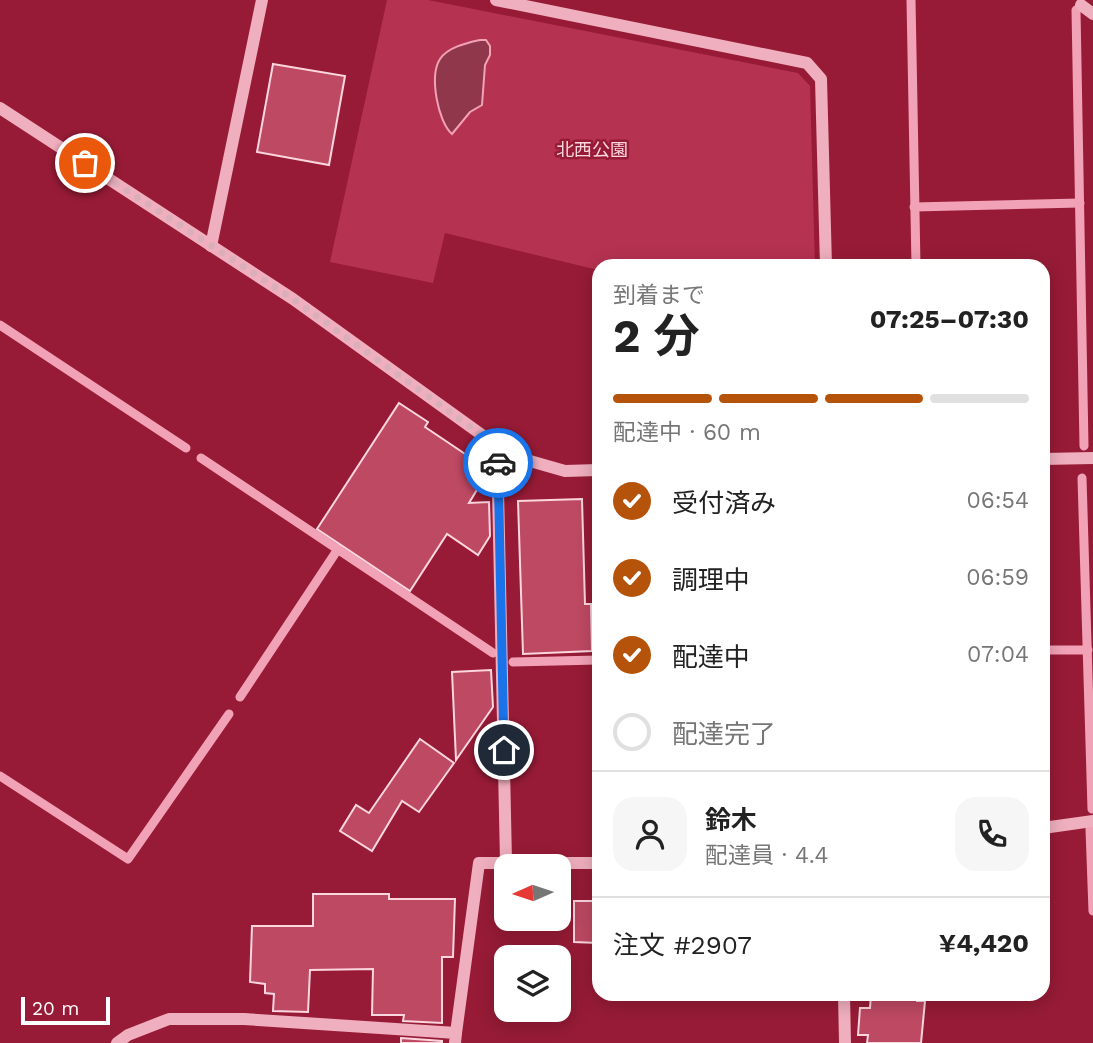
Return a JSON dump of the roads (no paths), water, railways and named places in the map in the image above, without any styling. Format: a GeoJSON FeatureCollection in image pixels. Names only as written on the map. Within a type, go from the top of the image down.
{"type":"FeatureCollection","features":[{"type":"Feature","properties":{"kind":"street"},"geometry":{"type":"LineString","coordinates":[[211,246],[262,0]]}},
{"type":"Feature","properties":{"kind":"street"},"geometry":{"type":"LineString","coordinates":[[496,0],[807,63],[821,79],[826,259]]}},
{"type":"Feature","properties":{"kind":"street"},"geometry":{"type":"LineString","coordinates":[[1081,5],[1093,13]]}},
{"type":"Feature","properties":{"kind":"street"},"geometry":{"type":"LineString","coordinates":[[0,108],[293,299],[482,435],[523,459],[565,471],[592,470]]}},
{"type":"Feature","properties":{"kind":"street"},"geometry":{"type":"LineString","coordinates":[[498,444],[506,854]]}},
{"type":"Feature","properties":{"kind":"street"},"geometry":{"type":"LineString","coordinates":[[1050,459],[1093,458]]}},
{"type":"Feature","properties":{"kind":"street"},"geometry":{"type":"LineString","coordinates":[[1050,827],[1093,821]]}},
{"type":"Feature","properties":{"kind":"street"},"geometry":{"type":"LineString","coordinates":[[117,1043],[128,1035],[169,1019],[244,1019],[456,1038],[479,863],[494,862]]}},
{"type":"Feature","properties":{"kind":"street"},"geometry":{"type":"LineString","coordinates":[[571,862],[592,863]]}},
{"type":"Feature","properties":{"kind":"street"},"geometry":{"type":"LineString","coordinates":[[844,1001],[845,1043]]}},
{"type":"Feature","properties":{"kind":"waterway"},"geometry":{"type":"LineString","coordinates":[[911,0],[916,259]]}},
{"type":"Feature","properties":{"kind":"waterway"},"geometry":{"type":"LineString","coordinates":[[1076,10],[1084,446]]}},
{"type":"Feature","properties":{"kind":"waterway"},"geometry":{"type":"LineString","coordinates":[[914,207],[1080,203]]}},
{"type":"Feature","properties":{"kind":"waterway"},"geometry":{"type":"LineString","coordinates":[[0,325],[186,448]]}},
{"type":"Feature","properties":{"kind":"waterway"},"geometry":{"type":"LineString","coordinates":[[201,458],[493,653]]}},
{"type":"Feature","properties":{"kind":"waterway"},"geometry":{"type":"LineString","coordinates":[[1082,478],[1092,809]]}},
{"type":"Feature","properties":{"kind":"waterway"},"geometry":{"type":"LineString","coordinates":[[240,697],[338,549]]}},
{"type":"Feature","properties":{"kind":"waterway"},"geometry":{"type":"LineString","coordinates":[[1050,650],[1088,650]]}},
{"type":"Feature","properties":{"kind":"waterway"},"geometry":{"type":"LineString","coordinates":[[513,662],[592,660]]}},
{"type":"Feature","properties":{"kind":"waterway"},"geometry":{"type":"LineString","coordinates":[[0,776],[128,859],[229,714]]}},
{"type":"Feature","properties":{"kind":"waterway"},"geometry":{"type":"LineString","coordinates":[[1090,829],[1093,911]]}},
{"type":"Feature","properties":{"kind":"park label","name":"北西公園"},"geometry":{"type":"Point","coordinates":[592,150]}}]}
